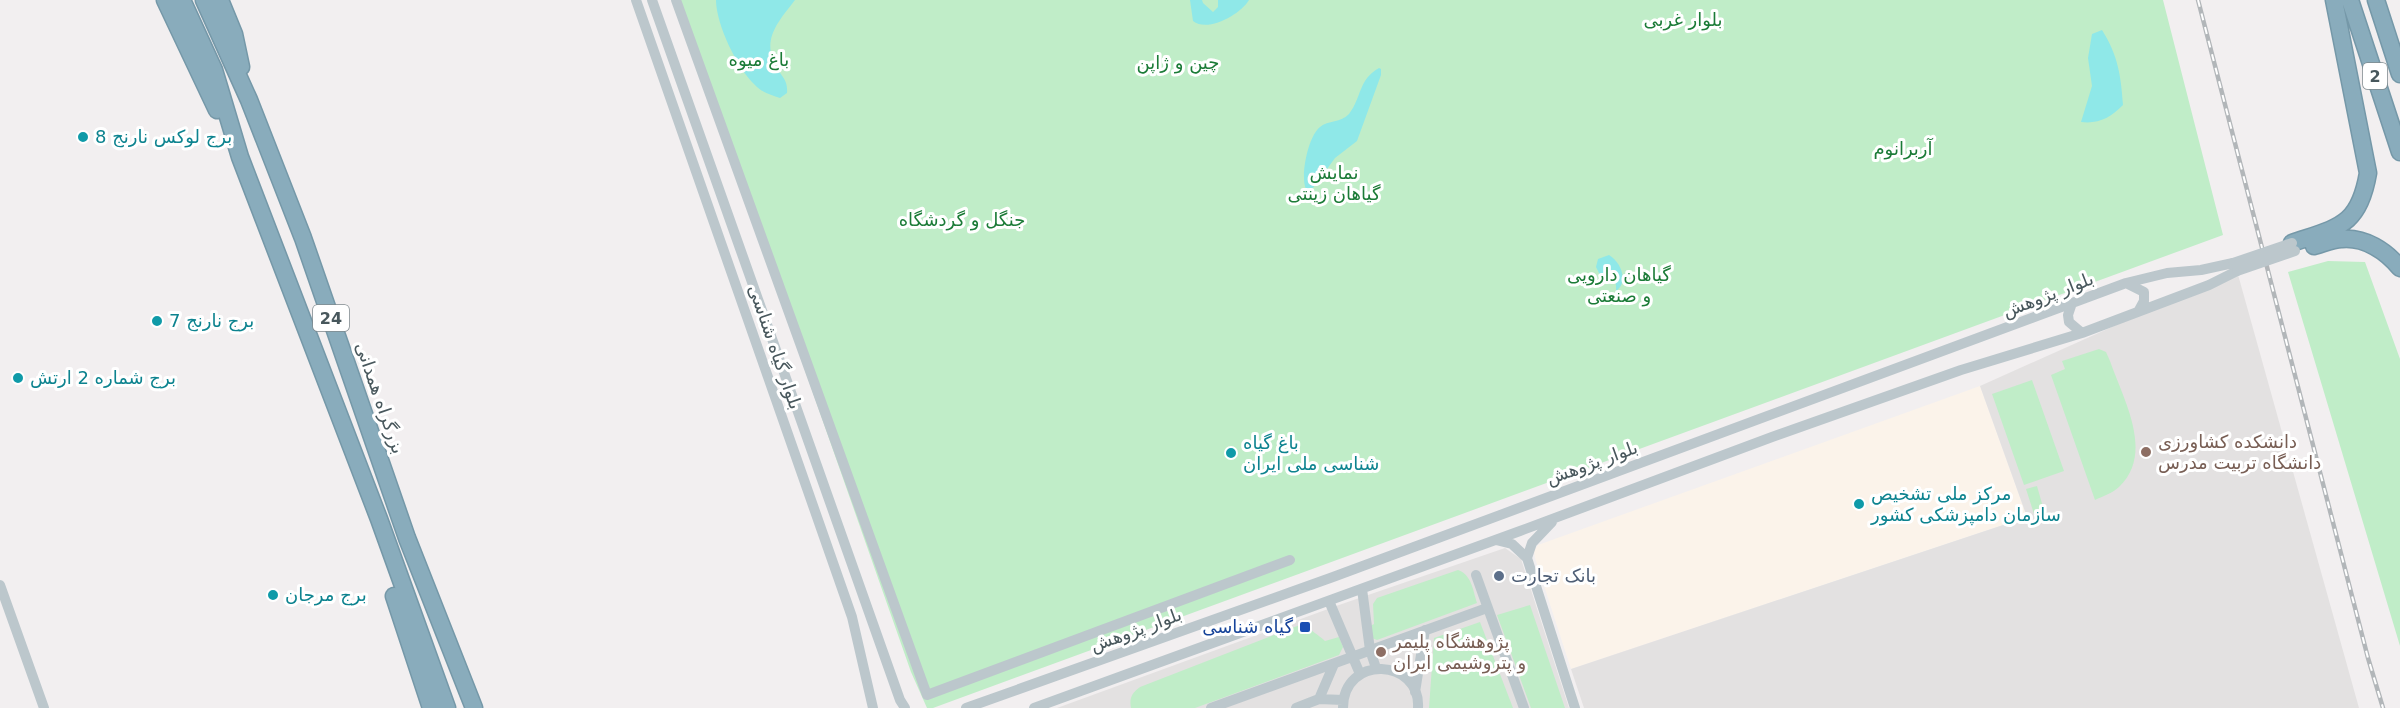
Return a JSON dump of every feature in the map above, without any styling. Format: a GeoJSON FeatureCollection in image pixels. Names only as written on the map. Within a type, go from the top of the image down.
{"type":"FeatureCollection","features":[{"type":"Feature","properties":{"kind":"highway"},"geometry":{"type":"LineString","coordinates":[[165,0],[240,157]]}},
{"type":"Feature","properties":{"kind":"highway","name":"24"},"geometry":{"type":"LineString","coordinates":[[182,0],[214,70],[240,157],[379,519],[447,708]]}},
{"type":"Feature","properties":{"kind":"highway","name":"بزرگراه همدانی"},"geometry":{"type":"LineString","coordinates":[[204,0],[249,100],[303,238],[407,538],[474,708]]}},
{"type":"Feature","properties":{"kind":"highway","name":"بزرگراه همدانی"},"geometry":{"type":"LineString","coordinates":[[220,0],[234,34],[249,100]]}},
{"type":"Feature","properties":{"kind":"highway"},"geometry":{"type":"LineString","coordinates":[[2294,247],[2344,225],[2363,200],[2366,184],[2367,162],[2334,0]]}},
{"type":"Feature","properties":{"kind":"highway","name":"2"},"geometry":{"type":"LineString","coordinates":[[2350,0],[2400,152]]}},
{"type":"Feature","properties":{"kind":"highway","name":"2"},"geometry":{"type":"LineString","coordinates":[[2376,0],[2400,74]]}},
{"type":"Feature","properties":{"kind":"highway"},"geometry":{"type":"LineString","coordinates":[[2294,247],[2342,239],[2364,242],[2380,249],[2400,268]]}},
{"type":"Feature","properties":{"kind":"highway"},"geometry":{"type":"LineString","coordinates":[[379,519],[387,573],[431,708]]}},
{"type":"Feature","properties":{"kind":"highway"},"geometry":{"type":"LineString","coordinates":[[407,538],[428,565],[483,708]]}},
{"type":"Feature","properties":{"kind":"street","name":"بلوار گیاه شناسی"},"geometry":{"type":"LineString","coordinates":[[636,0],[852,617],[874,708]]}},
{"type":"Feature","properties":{"kind":"street","name":"بلوار گیاه شناسی"},"geometry":{"type":"LineString","coordinates":[[652,0],[900,705]]}},
{"type":"Feature","properties":{"kind":"street"},"geometry":{"type":"LineString","coordinates":[[676,0],[927,695],[1290,560]]}},
{"type":"Feature","properties":{"kind":"street"},"geometry":{"type":"LineString","coordinates":[[1034,708],[1917,386],[2082,333],[2138,312],[2235,267],[2294,247]]}},
{"type":"Feature","properties":{"kind":"street","name":"بلوار پژوهش"},"geometry":{"type":"LineString","coordinates":[[966,708],[1333,577],[2126,283],[2167,273],[2235,267]]}},
{"type":"Feature","properties":{"kind":"street"},"geometry":{"type":"LineString","coordinates":[[2126,283],[2144,292],[2144,301],[2138,312]]}},
{"type":"Feature","properties":{"kind":"street"},"geometry":{"type":"LineString","coordinates":[[2072,303],[2068,315],[2069,322],[2082,333]]}},
{"type":"Feature","properties":{"kind":"street"},"geometry":{"type":"LineString","coordinates":[[1527,558],[1532,543],[1555,519]]}},
{"type":"Feature","properties":{"kind":"street"},"geometry":{"type":"LineString","coordinates":[[1496,540],[1512,544],[1527,558],[1575,708]]}},
{"type":"Feature","properties":{"kind":"street"},"geometry":{"type":"LineString","coordinates":[[1476,575],[1524,708]]}},
{"type":"Feature","properties":{"kind":"street"},"geometry":{"type":"LineString","coordinates":[[0,585],[14,617],[44,708]]}},
{"type":"Feature","properties":{"kind":"street"},"geometry":{"type":"LineString","coordinates":[[1362,589],[1370,650],[1376,668]]}},
{"type":"Feature","properties":{"kind":"street"},"geometry":{"type":"LineString","coordinates":[[1329,601],[1360,674]]}},
{"type":"Feature","properties":{"kind":"street"},"geometry":{"type":"LineString","coordinates":[[1211,708],[1487,608]]}},
{"type":"Feature","properties":{"kind":"street"},"geometry":{"type":"LineString","coordinates":[[1415,692],[1425,630]]}},
{"type":"Feature","properties":{"kind":"street"},"geometry":{"type":"LineString","coordinates":[[1317,704],[1334,664]]}},
{"type":"Feature","properties":{"kind":"street"},"geometry":{"type":"LineString","coordinates":[[1296,708],[1317,704],[1343,704],[1347,688],[1360,674],[1376,668],[1400,673],[1409,681],[1415,692],[1418,708]]}},
{"type":"Feature","properties":{"kind":"shaded area","name":"دانشکده کشاورزی دانشگاه تربیت مدرس"},"geometry":{"type":"Polygon","coordinates":[[[2237,271],[2359,708],[1584,708],[1571,669],[2027,517],[1980,386],[2237,271]]]}},
{"type":"Feature","properties":{"kind":"shaded area"},"geometry":{"type":"Polygon","coordinates":[[[1980,386],[2027,517],[1571,669],[1535,558],[1534,551],[1538,545],[1980,386]]]}},
{"type":"Feature","properties":{"kind":"shaded area","name":"پژوهشگاه پلیمر و پتروشیمی ایران"},"geometry":{"type":"Polygon","coordinates":[[[1505,548],[1521,559],[1569,708],[1057,708],[1339,605],[1505,548]]]}},
{"type":"Feature","properties":{"kind":"green space","name":"باغ گیاه‌ شناسی ملی ایران"},"geometry":{"type":"Polygon","coordinates":[[[675,0],[2163,0],[2223,235],[933,708],[927,708],[911,672],[675,0]]]}},
{"type":"Feature","properties":{"kind":"green space"},"geometry":{"type":"Polygon","coordinates":[[[2328,261],[2365,262],[2400,359],[2400,646],[2288,272],[2328,261]]]}},
{"type":"Feature","properties":{"kind":"green space"},"geometry":{"type":"Polygon","coordinates":[[[2099,349],[2106,352],[2128,409],[2133,426],[2135,458],[2129,473],[2119,487],[2095,500],[2051,375],[2065,369],[2062,361],[2099,349]]]}},
{"type":"Feature","properties":{"kind":"green space"},"geometry":{"type":"Polygon","coordinates":[[[2032,380],[2064,471],[2024,485],[1992,394],[2032,380]]]}},
{"type":"Feature","properties":{"kind":"green space"},"geometry":{"type":"Polygon","coordinates":[[[2037,486],[2045,514],[2035,517],[2026,489],[2037,486]]]}},
{"type":"Feature","properties":{"kind":"green space"},"geometry":{"type":"Polygon","coordinates":[[[1458,570],[1469,579],[1477,603],[1377,640],[1372,638],[1370,626],[1374,624],[1373,604],[1377,598],[1458,570]]]}},
{"type":"Feature","properties":{"kind":"green space"},"geometry":{"type":"Polygon","coordinates":[[[1530,605],[1565,708],[1531,708],[1497,615],[1530,605]]]}},
{"type":"Feature","properties":{"kind":"green space"},"geometry":{"type":"Polygon","coordinates":[[[1480,622],[1513,708],[1429,708],[1434,638],[1480,622]]]}},
{"type":"Feature","properties":{"kind":"green space"},"geometry":{"type":"Polygon","coordinates":[[[1305,623],[1325,641],[1339,637],[1343,647],[1339,655],[1195,708],[1131,708],[1132,696],[1140,687],[1305,623]]]}},
{"type":"Feature","properties":{"kind":"water"},"geometry":{"type":"Polygon","coordinates":[[[716,0],[795,0],[778,23],[771,40],[772,58],[787,85],[787,93],[780,98],[757,87],[741,68],[724,33],[716,0]]]}},
{"type":"Feature","properties":{"kind":"water"},"geometry":{"type":"Polygon","coordinates":[[[1190,0],[1202,0],[1213,12],[1218,7],[1218,0],[1249,0],[1232,16],[1207,25],[1193,21],[1190,0]]]}},
{"type":"Feature","properties":{"kind":"water"},"geometry":{"type":"Polygon","coordinates":[[[2102,30],[2112,48],[2118,66],[2123,105],[2104,119],[2081,122],[2092,86],[2088,58],[2092,34],[2102,30]]]}},
{"type":"Feature","properties":{"kind":"water"},"geometry":{"type":"Polygon","coordinates":[[[1379,68],[1381,75],[1357,141],[1335,158],[1319,180],[1314,180],[1314,187],[1306,189],[1304,176],[1306,157],[1316,132],[1323,125],[1342,119],[1349,114],[1367,78],[1379,68]]]}},
{"type":"Feature","properties":{"kind":"water"},"geometry":{"type":"Polygon","coordinates":[[[1609,255],[1617,262],[1622,272],[1622,283],[1616,291],[1613,278],[1601,277],[1596,267],[1598,259],[1609,255]]]}},
{"type":"Feature","properties":{"kind":"railway"},"geometry":{"type":"LineString","coordinates":[[2198,0],[2368,658],[2383,708]]}},
{"type":"Feature","properties":{"kind":"place","name":"برج لوکس نارنج 8"},"geometry":{"type":"Point","coordinates":[83,137]}},
{"type":"Feature","properties":{"kind":"place","name":"برج نارنج 7"},"geometry":{"type":"Point","coordinates":[157,321]}},
{"type":"Feature","properties":{"kind":"place","name":"برج شماره 2 ارتش"},"geometry":{"type":"Point","coordinates":[18,378]}},
{"type":"Feature","properties":{"kind":"place","name":"دانشکده کشاورزی دانشگاه تربیت مدرس"},"geometry":{"type":"Point","coordinates":[2146,452]}},
{"type":"Feature","properties":{"kind":"place","name":"باغ گیاه‌ شناسی ملی ایران"},"geometry":{"type":"Point","coordinates":[1231,453]}},
{"type":"Feature","properties":{"kind":"place","name":"مرکز ملی تشخیص سازمان دامپزشکی کشور"},"geometry":{"type":"Point","coordinates":[1859,504]}},
{"type":"Feature","properties":{"kind":"place","name":"بانک تجارت"},"geometry":{"type":"Point","coordinates":[1499,576]}},
{"type":"Feature","properties":{"kind":"place","name":"برج مرجان"},"geometry":{"type":"Point","coordinates":[273,595]}},
{"type":"Feature","properties":{"kind":"place","name":"گیاه شناسی"},"geometry":{"type":"Point","coordinates":[1305,627]}},
{"type":"Feature","properties":{"kind":"place","name":"پژوهشگاه پلیمر و پتروشیمی ایران"},"geometry":{"type":"Point","coordinates":[1381,652]}},
{"type":"Feature","properties":{"kind":"park label","name":"بلوار غربی"},"geometry":{"type":"Point","coordinates":[1683,20]}},
{"type":"Feature","properties":{"kind":"park label","name":"باغ میوه"},"geometry":{"type":"Point","coordinates":[759,60]}},
{"type":"Feature","properties":{"kind":"park label","name":"چین و ژاپن"},"geometry":{"type":"Point","coordinates":[1178,63]}},
{"type":"Feature","properties":{"kind":"park label","name":"آربرانوم"},"geometry":{"type":"Point","coordinates":[1903,149]}},
{"type":"Feature","properties":{"kind":"park label","name":"نمایش گیاهان زینتی"},"geometry":{"type":"Point","coordinates":[1334,183]}},
{"type":"Feature","properties":{"kind":"park label","name":"جنگل و گردشگاه"},"geometry":{"type":"Point","coordinates":[962,220]}},
{"type":"Feature","properties":{"kind":"park label","name":"گیاهان دارویی و صنعتی"},"geometry":{"type":"Point","coordinates":[1619,285]}}]}
